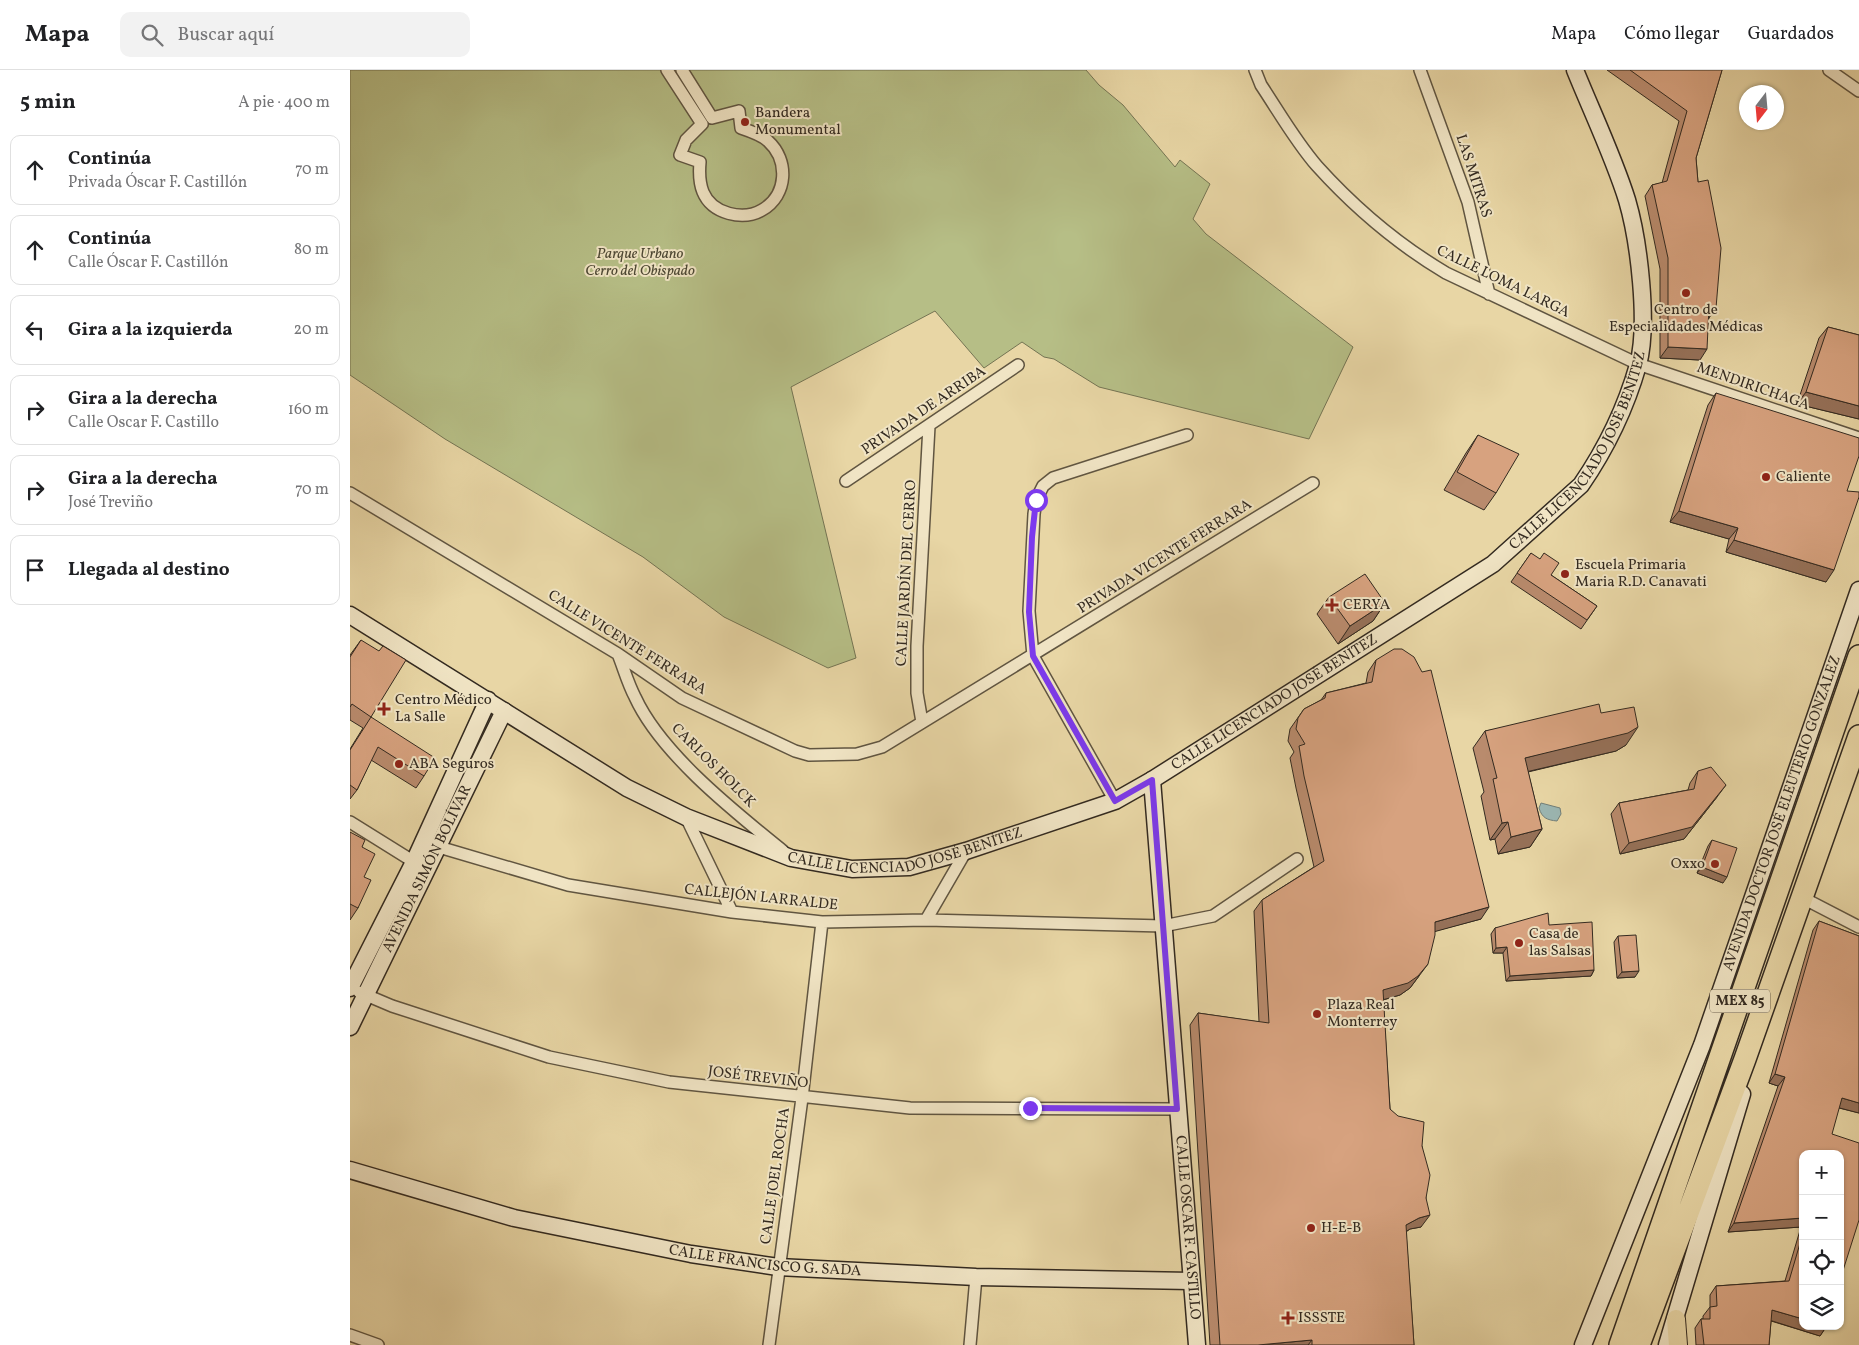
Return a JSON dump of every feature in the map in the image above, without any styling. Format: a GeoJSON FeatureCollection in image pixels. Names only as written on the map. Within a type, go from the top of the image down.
{"type":"FeatureCollection","features":[{"type":"Feature","properties":{"kind":"highway","name":"AVENIDA DOCTOR JOSÉ ELEUTERIO GONZÁLEZ"},"geometry":{"type":"LineString","coordinates":[[1620,1345],[1859,656]]}},
{"type":"Feature","properties":{"kind":"highway","name":"MEX 85"},"geometry":{"type":"LineString","coordinates":[[1639,1345],[1745,1059],[1859,736]]}},
{"type":"Feature","properties":{"kind":"main road"},"geometry":{"type":"LineString","coordinates":[[1676,1319],[1678,1345]]}},
{"type":"Feature","properties":{"kind":"street"},"geometry":{"type":"LineString","coordinates":[[667,70],[702,124],[686,140],[680,155],[700,162],[699,179],[704,194],[715,207],[730,214],[746,215],[762,210],[775,199],[782,184],[783,168],[778,152],[767,140],[741,128],[739,111],[712,118],[682,70]]}},
{"type":"Feature","properties":{"kind":"street","name":"CALLE LOMA LARGA"},"geometry":{"type":"LineString","coordinates":[[1255,70],[1261,85],[1317,166],[1363,210],[1418,256],[1489,294],[1638,364]]}},
{"type":"Feature","properties":{"kind":"street","name":"LAS MITRAS"},"geometry":{"type":"LineString","coordinates":[[1420,70],[1468,202],[1489,294]]}},
{"type":"Feature","properties":{"kind":"street","name":"CALLE LICENCIADO JOSÉ BENÍTEZ"},"geometry":{"type":"LineString","coordinates":[[350,615],[627,788],[686,817],[791,858],[852,869],[909,867],[966,851],[1115,801],[1152,780],[1493,564],[1581,485],[1591,470],[1622,410],[1638,364],[1641,285],[1636,240],[1627,200],[1575,70]]}},
{"type":"Feature","properties":{"kind":"street"},"geometry":{"type":"LineString","coordinates":[[1829,70],[1859,91]]}},
{"type":"Feature","properties":{"kind":"street","name":"MENDIRICHAGA"},"geometry":{"type":"LineString","coordinates":[[1638,364],[1859,438]]}},
{"type":"Feature","properties":{"kind":"street","name":"PRIVADA DE ARRIBA"},"geometry":{"type":"LineString","coordinates":[[846,481],[1018,365]]}},
{"type":"Feature","properties":{"kind":"street","name":"CALLE JARDÍN DEL CERRO"},"geometry":{"type":"LineString","coordinates":[[922,722],[917,693],[916,646],[929,426]]}},
{"type":"Feature","properties":{"kind":"street"},"geometry":{"type":"LineString","coordinates":[[1115,801],[1033,656],[1029,612],[1032,537],[1036,500],[1043,486],[1053,478],[1187,435]]}},
{"type":"Feature","properties":{"kind":"street","name":"PRIVADA VICENTE FERRARA"},"geometry":{"type":"LineString","coordinates":[[1033,656],[1313,482]]}},
{"type":"Feature","properties":{"kind":"street","name":"CALLE VICENTE FERRARA"},"geometry":{"type":"LineString","coordinates":[[350,492],[618,654],[682,698],[795,751],[809,755],[857,754],[882,747],[1033,656]]}},
{"type":"Feature","properties":{"kind":"street","name":"AVENIDA DOCTOR JOSÉ ELEUTERIO GONZÁLEZ"},"geometry":{"type":"LineString","coordinates":[[1583,1345],[1702,1045],[1859,590]]}},
{"type":"Feature","properties":{"kind":"street","name":"CARLOS HOLCK"},"geometry":{"type":"LineString","coordinates":[[618,654],[635,698],[660,737],[719,798],[791,858]]}},
{"type":"Feature","properties":{"kind":"street","name":"AVENIDA SIMÓN BOLÍVAR"},"geometry":{"type":"LineString","coordinates":[[350,1028],[366,996],[431,844],[488,700]]}},
{"type":"Feature","properties":{"kind":"street","name":"AVENIDA SIMÓN BOLÍVAR"},"geometry":{"type":"LineString","coordinates":[[431,844],[504,711]]}},
{"type":"Feature","properties":{"kind":"street","name":"CALLE OSCAR F. CASTILLO"},"geometry":{"type":"LineString","coordinates":[[1152,780],[1197,1345]]}},
{"type":"Feature","properties":{"kind":"street"},"geometry":{"type":"LineString","coordinates":[[686,817],[732,912]]}},
{"type":"Feature","properties":{"kind":"street"},"geometry":{"type":"LineString","coordinates":[[350,822],[421,866]]}},
{"type":"Feature","properties":{"kind":"street","name":"CALLEJÓN LARRALDE"},"geometry":{"type":"LineString","coordinates":[[431,844],[568,885],[732,912],[822,922],[926,920],[1164,926],[1213,916],[1297,859]]}},
{"type":"Feature","properties":{"kind":"street"},"geometry":{"type":"LineString","coordinates":[[926,920],[966,851]]}},
{"type":"Feature","properties":{"kind":"street","name":"AVENIDA SIMÓN BOLÍVAR"},"geometry":{"type":"LineString","coordinates":[[350,988],[421,866]]}},
{"type":"Feature","properties":{"kind":"street"},"geometry":{"type":"LineString","coordinates":[[1803,898],[1859,927]]}},
{"type":"Feature","properties":{"kind":"street","name":"CALLE JOEL ROCHA"},"geometry":{"type":"LineString","coordinates":[[769,1345],[778,1266],[802,1098],[822,922]]}},
{"type":"Feature","properties":{"kind":"street","name":"JOSÉ TREVIÑO"},"geometry":{"type":"LineString","coordinates":[[350,988],[366,996],[549,1057],[669,1082],[802,1098],[910,1108],[1177,1109]]}},
{"type":"Feature","properties":{"kind":"street"},"geometry":{"type":"LineString","coordinates":[[1668,1345],[1744,1084],[1745,1059]]}},
{"type":"Feature","properties":{"kind":"street","name":"CALLE FRANCISCO G. SADA"},"geometry":{"type":"LineString","coordinates":[[350,1170],[514,1218],[691,1254],[778,1266],[976,1277],[1191,1280]]}},
{"type":"Feature","properties":{"kind":"street"},"geometry":{"type":"LineString","coordinates":[[970,1345],[976,1277]]}},
{"type":"Feature","properties":{"kind":"street"},"geometry":{"type":"LineString","coordinates":[[350,1335],[378,1345]]}},
{"type":"Feature","properties":{"kind":"green space","name":"Parque Urbano Cerro del Obispado"},"geometry":{"type":"Polygon","coordinates":[[[350,70],[1086,70],[1099,85],[1123,105],[1175,167],[1180,160],[1210,184],[1193,219],[1206,234],[1353,347],[1309,439],[1099,387],[1054,359],[1044,357],[1022,342],[984,368],[935,311],[791,387],[856,658],[828,668],[724,617],[643,557],[445,439],[350,375],[350,70]]]}},
{"type":"Feature","properties":{"kind":"water"},"geometry":{"type":"Polygon","coordinates":[[[1541,803],[1560,808],[1561,814],[1557,821],[1543,816],[1539,808],[1541,803]]]}},
{"type":"Feature","properties":{"kind":"building"},"geometry":{"type":"Polygon","coordinates":[[[1630,70],[1722,70],[1696,158],[1698,182],[1708,180],[1721,248],[1716,308],[1709,307],[1707,349],[1668,347],[1668,258],[1652,185],[1667,181],[1687,111],[1630,70]]]}},
{"type":"Feature","properties":{"kind":"building"},"geometry":{"type":"Polygon","coordinates":[[[1828,327],[1859,335],[1859,406],[1806,392],[1828,327]]]}},
{"type":"Feature","properties":{"kind":"building","name":"Caliente"},"geometry":{"type":"Polygon","coordinates":[[[1716,393],[1859,438],[1859,456],[1847,491],[1859,492],[1859,497],[1834,570],[1734,540],[1738,528],[1679,511],[1716,393]]]}},
{"type":"Feature","properties":{"kind":"building"},"geometry":{"type":"Polygon","coordinates":[[[1478,435],[1519,454],[1496,493],[1457,472],[1478,435]]]}},
{"type":"Feature","properties":{"kind":"building"},"geometry":{"type":"Polygon","coordinates":[[[1531,553],[1540,559],[1544,553],[1559,563],[1551,575],[1597,606],[1587,620],[1517,573],[1531,553]]]}},
{"type":"Feature","properties":{"kind":"building"},"geometry":{"type":"Polygon","coordinates":[[[1365,574],[1385,603],[1350,626],[1329,597],[1365,574]]]}},
{"type":"Feature","properties":{"kind":"building"},"geometry":{"type":"Polygon","coordinates":[[[361,640],[379,651],[383,646],[406,660],[371,717],[352,704],[350,707],[350,657],[361,640]]]}},
{"type":"Feature","properties":{"kind":"building","name":"Plaza Real Monterrey"},"geometry":{"type":"Polygon","coordinates":[[[1394,649],[1402,649],[1414,657],[1422,672],[1431,670],[1489,907],[1435,922],[1435,935],[1428,964],[1418,976],[1408,983],[1383,990],[1390,1109],[1398,1116],[1424,1122],[1422,1146],[1430,1175],[1426,1198],[1430,1215],[1406,1225],[1414,1345],[1312,1345],[1312,1340],[1258,1345],[1220,1345],[1198,1013],[1269,1023],[1262,900],[1324,861],[1304,776],[1299,746],[1305,744],[1296,729],[1298,718],[1304,709],[1325,698],[1326,693],[1372,682],[1376,660],[1394,649]]]}},
{"type":"Feature","properties":{"kind":"building"},"geometry":{"type":"Polygon","coordinates":[[[1599,704],[1601,713],[1634,707],[1638,727],[1628,733],[1525,758],[1542,829],[1511,837],[1508,822],[1502,823],[1493,779],[1497,778],[1485,731],[1599,704]]]}},
{"type":"Feature","properties":{"kind":"building"},"geometry":{"type":"Polygon","coordinates":[[[371,717],[435,758],[424,776],[378,747],[357,790],[350,785],[350,750],[371,717]]]}},
{"type":"Feature","properties":{"kind":"building"},"geometry":{"type":"Polygon","coordinates":[[[1711,767],[1726,785],[1692,827],[1629,843],[1619,803],[1694,789],[1698,771],[1711,767]]]}},
{"type":"Feature","properties":{"kind":"building"},"geometry":{"type":"Polygon","coordinates":[[[350,832],[365,840],[362,847],[375,854],[364,877],[371,880],[358,908],[350,904],[350,832]]]}},
{"type":"Feature","properties":{"kind":"building","name":"Oxxo"},"geometry":{"type":"Polygon","coordinates":[[[1712,840],[1737,848],[1727,877],[1702,867],[1712,840]]]}},
{"type":"Feature","properties":{"kind":"building"},"geometry":{"type":"Polygon","coordinates":[[[1548,913],[1549,925],[1592,922],[1594,970],[1510,976],[1507,947],[1496,948],[1495,928],[1548,913]]]}},
{"type":"Feature","properties":{"kind":"building"},"geometry":{"type":"Polygon","coordinates":[[[1819,921],[1859,936],[1859,1103],[1842,1098],[1832,1134],[1859,1143],[1859,1220],[1844,1267],[1844,1150],[1799,1150],[1799,1218],[1734,1223],[1785,1077],[1775,1074],[1819,921]]]}},
{"type":"Feature","properties":{"kind":"building"},"geometry":{"type":"Polygon","coordinates":[[[1636,935],[1639,971],[1622,972],[1618,936],[1636,935]]]}},
{"type":"Feature","properties":{"kind":"building"},"geometry":{"type":"Polygon","coordinates":[[[1799,1247],[1799,1318],[1772,1310],[1769,1345],[1704,1345],[1701,1319],[1710,1319],[1710,1307],[1717,1306],[1716,1286],[1789,1281],[1799,1247]]]}},
{"type":"Feature","properties":{"kind":"place","name":"Bandera Monumental"},"geometry":{"type":"Point","coordinates":[745,122]}},
{"type":"Feature","properties":{"kind":"place","name":"Centro de Especialidades Médicas"},"geometry":{"type":"Point","coordinates":[1686,293]}},
{"type":"Feature","properties":{"kind":"place","name":"Caliente"},"geometry":{"type":"Point","coordinates":[1766,477]}},
{"type":"Feature","properties":{"kind":"place","name":"Escuela Primaria Maria R.D. Canavati"},"geometry":{"type":"Point","coordinates":[1565,574]}},
{"type":"Feature","properties":{"kind":"place","name":"CERYA"},"geometry":{"type":"Point","coordinates":[1332,605]}},
{"type":"Feature","properties":{"kind":"place","name":"Centro Médico La Salle"},"geometry":{"type":"Point","coordinates":[384,709]}},
{"type":"Feature","properties":{"kind":"place","name":"ABA Seguros"},"geometry":{"type":"Point","coordinates":[399,764]}},
{"type":"Feature","properties":{"kind":"place","name":"Oxxo"},"geometry":{"type":"Point","coordinates":[1715,864]}},
{"type":"Feature","properties":{"kind":"place","name":"Casa de las Salsas"},"geometry":{"type":"Point","coordinates":[1519,943]}},
{"type":"Feature","properties":{"kind":"place","name":"Plaza Real Monterrey"},"geometry":{"type":"Point","coordinates":[1317,1014]}},
{"type":"Feature","properties":{"kind":"place","name":"H-E-B"},"geometry":{"type":"Point","coordinates":[1311,1228]}},
{"type":"Feature","properties":{"kind":"place","name":"ISSSTE"},"geometry":{"type":"Point","coordinates":[1288,1318]}},
{"type":"Feature","properties":{"kind":"route"},"geometry":{"type":"LineString","coordinates":[[1030,1108],[1177,1109],[1152,780],[1115,801],[1033,656],[1029,612],[1032,537],[1036,500]]}}]}
